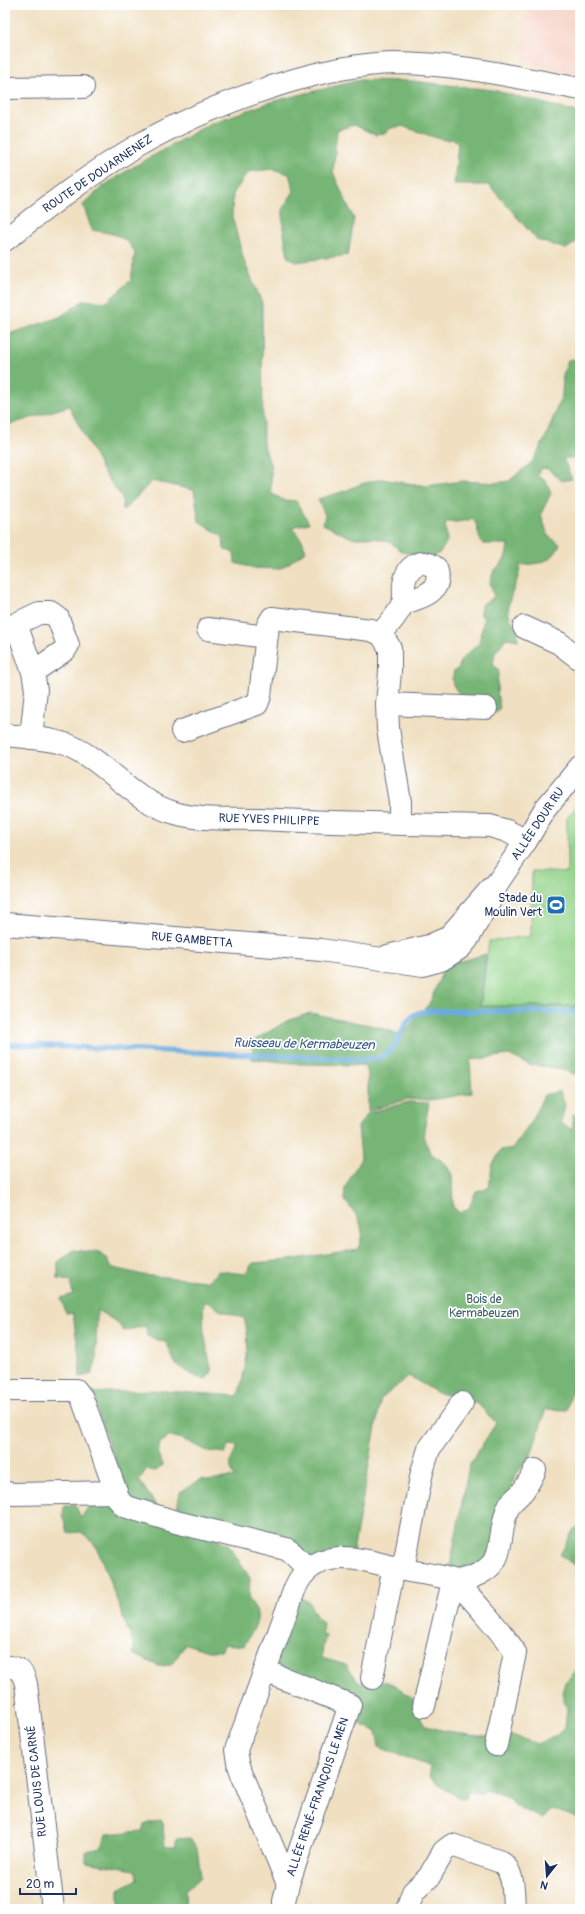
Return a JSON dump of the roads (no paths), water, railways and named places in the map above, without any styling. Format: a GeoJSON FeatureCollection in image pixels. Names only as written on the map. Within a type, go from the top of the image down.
{"type":"FeatureCollection","features":[{"type":"Feature","properties":{"kind":"street","name":"ROUTE DE DOUARNENEZ"},"geometry":{"type":"LineString","coordinates":[[5,240],[68,193],[136,147],[182,123],[244,96],[318,74],[368,65],[414,64],[476,71],[580,89]]}},
{"type":"Feature","properties":{"kind":"street","name":"ROUTE DE DOUARNENEZ"},"geometry":{"type":"LineString","coordinates":[[476,71],[580,102]]}},
{"type":"Feature","properties":{"kind":"street"},"geometry":{"type":"LineString","coordinates":[[5,88],[83,87]]}},
{"type":"Feature","properties":{"kind":"street"},"geometry":{"type":"LineString","coordinates":[[381,634],[403,603]]}},
{"type":"Feature","properties":{"kind":"street"},"geometry":{"type":"LineString","coordinates":[[31,738],[36,690],[33,672],[10,619],[39,613],[52,613],[58,618],[68,645],[65,650],[33,672]]}},
{"type":"Feature","properties":{"kind":"street"},"geometry":{"type":"LineString","coordinates":[[182,731],[257,704],[260,696],[266,637],[270,620],[276,618],[364,628],[381,634],[390,648],[390,672],[387,704],[390,746],[400,802],[400,824]]}},
{"type":"Feature","properties":{"kind":"street"},"geometry":{"type":"LineString","coordinates":[[524,627],[558,643],[580,659]]}},
{"type":"Feature","properties":{"kind":"street"},"geometry":{"type":"LineString","coordinates":[[208,629],[266,637]]}},
{"type":"Feature","properties":{"kind":"street"},"geometry":{"type":"LineString","coordinates":[[387,704],[486,708]]}},
{"type":"Feature","properties":{"kind":"street","name":"RUE YVES PHILIPPE"},"geometry":{"type":"LineString","coordinates":[[5,735],[31,738],[68,746],[88,757],[149,802],[160,808],[183,816],[294,821],[490,826],[508,831],[526,841]]}},
{"type":"Feature","properties":{"kind":"street","name":"ALLÉE DOUR RU"},"geometry":{"type":"LineString","coordinates":[[431,955],[488,891],[498,882],[545,810],[580,767]]}},
{"type":"Feature","properties":{"kind":"street","name":"RUE GAMBETTA"},"geometry":{"type":"LineString","coordinates":[[5,924],[321,950],[379,958],[412,965],[431,955]]}},
{"type":"Feature","properties":{"kind":"street"},"geometry":{"type":"LineString","coordinates":[[5,1390],[76,1390],[82,1398],[121,1504],[176,1522],[286,1550],[292,1553],[304,1566],[336,1558],[355,1559],[453,1581],[474,1577],[484,1571],[498,1555],[509,1506],[527,1486],[535,1470]]}},
{"type":"Feature","properties":{"kind":"street"},"geometry":{"type":"LineString","coordinates":[[372,1678],[398,1568],[429,1449],[462,1402]]}},
{"type":"Feature","properties":{"kind":"street"},"geometry":{"type":"LineString","coordinates":[[5,1493],[116,1492]]}},
{"type":"Feature","properties":{"kind":"street","name":"ALLÉE RENÉ-FRANÇOIS LE MEN"},"geometry":{"type":"LineString","coordinates":[[288,1884],[242,1774],[236,1750],[304,1566]]}},
{"type":"Feature","properties":{"kind":"street"},"geometry":{"type":"LineString","coordinates":[[424,1706],[453,1581]]}},
{"type":"Feature","properties":{"kind":"street"},"geometry":{"type":"LineString","coordinates":[[453,1581],[514,1648],[515,1653],[496,1745]]}},
{"type":"Feature","properties":{"kind":"street","name":"RUE LOUIS DE CARNÉ"},"geometry":{"type":"LineString","coordinates":[[5,1667],[13,1666],[21,1671],[26,1684],[53,1909]]}},
{"type":"Feature","properties":{"kind":"street","name":"ALLÉE RENÉ-FRANÇOIS LE MEN"},"geometry":{"type":"LineString","coordinates":[[265,1671],[350,1705],[288,1884],[284,1901],[284,1909]]}},
{"type":"Feature","properties":{"kind":"street"},"geometry":{"type":"LineString","coordinates":[[407,1909],[413,1892],[429,1877],[444,1851],[452,1845],[501,1862],[507,1866],[510,1874],[514,1909]]}},
{"type":"Feature","properties":{"kind":"waterway","name":"Ruisseau de Kermabeuzen"},"geometry":{"type":"LineString","coordinates":[[5,1044],[373,1060],[390,1051],[406,1023],[411,1017],[420,1012],[580,1012]]}},
{"type":"Feature","properties":{"kind":"place","name":"Stade du Moulin Vert"},"geometry":{"type":"Point","coordinates":[556,905]}},
{"type":"Feature","properties":{"kind":"park label","name":"Bois de Kermabeuzen"},"geometry":{"type":"Point","coordinates":[484,1306]}}]}
